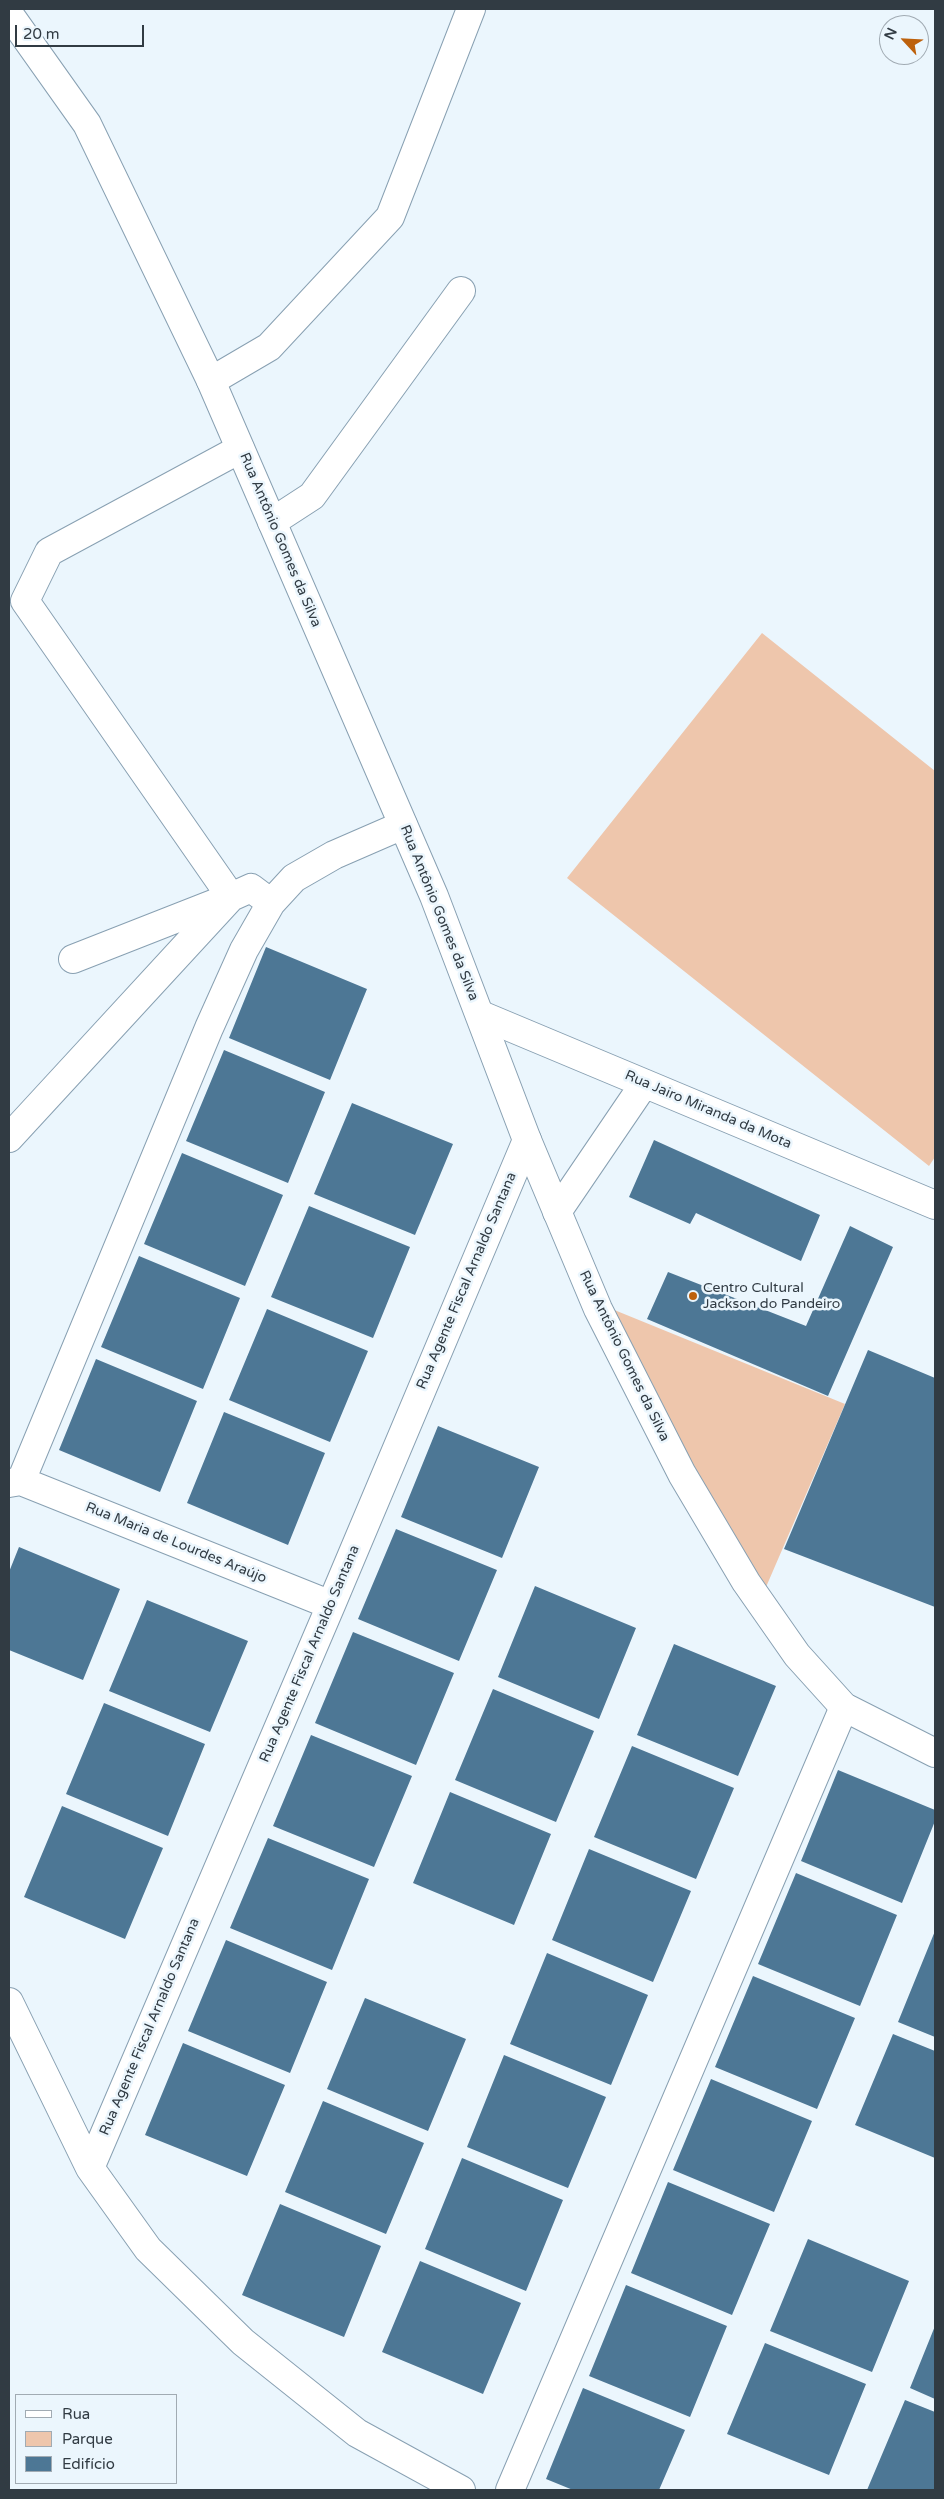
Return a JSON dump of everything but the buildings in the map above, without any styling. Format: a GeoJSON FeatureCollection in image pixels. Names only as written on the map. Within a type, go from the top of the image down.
{"type":"FeatureCollection","features":[{"type":"Feature","properties":{"kind":"street"},"geometry":{"type":"LineString","coordinates":[[212,381],[269,347],[390,217],[471,9]]}},
{"type":"Feature","properties":{"kind":"street","name":"Rua Antônio Gomes da Silva"},"geometry":{"type":"LineString","coordinates":[[9,14],[87,124],[212,381],[404,825],[481,1014],[527,1140],[598,1309],[682,1474],[746,1582],[797,1654],[844,1707],[935,1753]]}},
{"type":"Feature","properties":{"kind":"street"},"geometry":{"type":"LineString","coordinates":[[272,522],[312,496],[461,291]]}},
{"type":"Feature","properties":{"kind":"street"},"geometry":{"type":"LineString","coordinates":[[231,897],[25,600],[49,552],[240,449]]}},
{"type":"Feature","properties":{"kind":"street"},"geometry":{"type":"LineString","coordinates":[[15,1482],[244,950],[271,903],[294,878],[334,855],[404,825]]}},
{"type":"Feature","properties":{"kind":"street"},"geometry":{"type":"LineString","coordinates":[[74,959],[251,888],[271,903]]}},
{"type":"Feature","properties":{"kind":"street"},"geometry":{"type":"LineString","coordinates":[[9,1138],[231,897]]}},
{"type":"Feature","properties":{"kind":"street","name":"Rua Jairo Miranda da Mota"},"geometry":{"type":"LineString","coordinates":[[481,1014],[935,1205]]}},
{"type":"Feature","properties":{"kind":"street"},"geometry":{"type":"LineString","coordinates":[[557,1212],[644,1084]]}},
{"type":"Feature","properties":{"kind":"street","name":"Rua Agente Fiscal Arnaldo Santana"},"geometry":{"type":"LineString","coordinates":[[90,2168],[331,1605],[527,1140]]}},
{"type":"Feature","properties":{"kind":"street","name":"Rua Maria de Lourdes Araújo"},"geometry":{"type":"LineString","coordinates":[[15,1482],[331,1605]]}},
{"type":"Feature","properties":{"kind":"street"},"geometry":{"type":"LineString","coordinates":[[510,2490],[844,1707]]}},
{"type":"Feature","properties":{"kind":"street"},"geometry":{"type":"LineString","coordinates":[[9,2002],[90,2168],[148,2249],[243,2342],[357,2433],[461,2490]]}},
{"type":"Feature","properties":{"kind":"green space"},"geometry":{"type":"Polygon","coordinates":[[[762,633],[935,771],[935,1157],[929,1166],[567,878],[762,633]]]}},
{"type":"Feature","properties":{"kind":"green space"},"geometry":{"type":"Polygon","coordinates":[[[607,1307],[845,1404],[763,1594],[607,1307]]]}},
{"type":"Feature","properties":{"kind":"place","name":"Centro Cultural Jackson do Pandeiro"},"geometry":{"type":"Point","coordinates":[693,1296]}}]}
